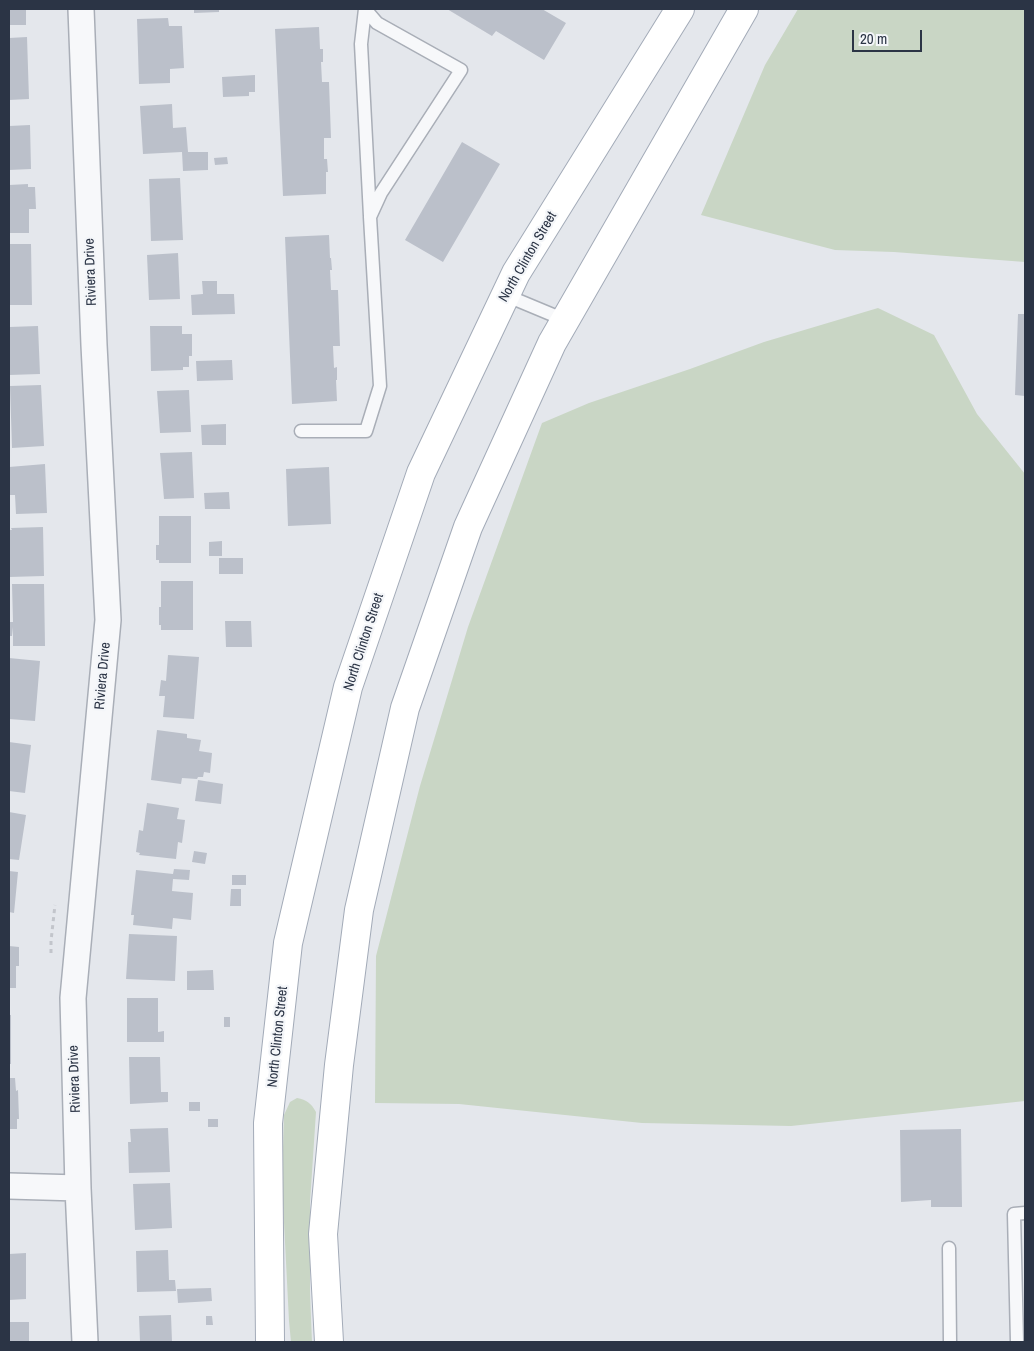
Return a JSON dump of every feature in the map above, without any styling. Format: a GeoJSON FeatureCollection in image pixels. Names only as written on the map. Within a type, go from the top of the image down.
{"type":"FeatureCollection","features":[{"type":"Feature","properties":{"kind":"main road","name":"North Clinton Street"},"geometry":{"type":"LineString","coordinates":[[270,1342],[268,1123],[288,943],[352,678],[421,473],[516,273],[680,9]]}},
{"type":"Feature","properties":{"kind":"main road"},"geometry":{"type":"LineString","coordinates":[[329,1342],[323,1234],[339,1066],[359,910],[405,708],[468,527],[552,343],[744,9]]}},
{"type":"Feature","properties":{"kind":"street","name":"Riviera Drive"},"geometry":{"type":"LineString","coordinates":[[81,9],[94,345],[108,620],[72,998],[85,1342]]}},
{"type":"Feature","properties":{"kind":"street"},"geometry":{"type":"LineString","coordinates":[[9,1186],[78,1188]]}},
{"type":"Feature","properties":{"kind":"lane"},"geometry":{"type":"LineString","coordinates":[[365,9],[377,23],[461,70],[381,193],[370,217]]}},
{"type":"Feature","properties":{"kind":"lane"},"geometry":{"type":"LineString","coordinates":[[301,431],[366,431],[380,386],[361,44],[365,9]]}},
{"type":"Feature","properties":{"kind":"lane"},"geometry":{"type":"LineString","coordinates":[[506,295],[565,320]]}},
{"type":"Feature","properties":{"kind":"lane"},"geometry":{"type":"LineString","coordinates":[[1017,1342],[1021,1310],[1014,1214],[1025,1213]]}},
{"type":"Feature","properties":{"kind":"lane"},"geometry":{"type":"LineString","coordinates":[[949,1248],[950,1342]]}},
{"type":"Feature","properties":{"kind":"path"},"geometry":{"type":"LineString","coordinates":[[51,960],[51,941],[56,902]]}},
{"type":"Feature","properties":{"kind":"green space"},"geometry":{"type":"Polygon","coordinates":[[[798,9],[1025,9],[1025,262],[894,252],[835,250],[701,215],[765,65],[798,9]]]}},
{"type":"Feature","properties":{"kind":"green space"},"geometry":{"type":"Polygon","coordinates":[[[878,308],[934,335],[977,414],[1025,474],[1025,1101],[791,1126],[642,1123],[459,1104],[375,1103],[376,956],[420,786],[468,627],[542,423],[589,403],[764,342],[878,308]]]}},
{"type":"Feature","properties":{"kind":"green space"},"geometry":{"type":"Polygon","coordinates":[[[297,1098],[308,1102],[316,1112],[310,1202],[312,1342],[291,1342],[289,1321],[282,1183],[284,1115],[290,1102],[297,1098]]]}},
{"type":"Feature","properties":{"kind":"building"},"geometry":{"type":"Polygon","coordinates":[[[9,9],[26,9],[26,25],[9,25],[9,9]]]}},
{"type":"Feature","properties":{"kind":"building"},"geometry":{"type":"Polygon","coordinates":[[[194,9],[219,9],[219,12],[194,13],[194,9]]]}},
{"type":"Feature","properties":{"kind":"building"},"geometry":{"type":"Polygon","coordinates":[[[447,9],[542,9],[566,23],[544,60],[496,31],[492,36],[447,9]]]}},
{"type":"Feature","properties":{"kind":"building"},"geometry":{"type":"Polygon","coordinates":[[[168,18],[169,26],[182,26],[184,68],[170,69],[170,83],[139,84],[137,19],[168,18]]]}},
{"type":"Feature","properties":{"kind":"building"},"geometry":{"type":"Polygon","coordinates":[[[319,27],[320,49],[323,49],[323,62],[321,62],[322,82],[329,82],[331,138],[324,138],[324,159],[327,159],[328,172],[326,172],[326,194],[283,196],[275,29],[319,27]]]}},
{"type":"Feature","properties":{"kind":"building"},"geometry":{"type":"Polygon","coordinates":[[[27,37],[29,99],[9,100],[9,38],[27,37]]]}},
{"type":"Feature","properties":{"kind":"building"},"geometry":{"type":"Polygon","coordinates":[[[255,75],[255,92],[249,92],[249,96],[223,97],[222,77],[255,75]]]}},
{"type":"Feature","properties":{"kind":"building"},"geometry":{"type":"Polygon","coordinates":[[[172,104],[173,128],[186,127],[188,152],[208,152],[208,170],[183,171],[182,152],[143,154],[140,106],[172,104]]]}},
{"type":"Feature","properties":{"kind":"building"},"geometry":{"type":"Polygon","coordinates":[[[30,125],[31,169],[9,170],[9,126],[30,125]]]}},
{"type":"Feature","properties":{"kind":"building"},"geometry":{"type":"Polygon","coordinates":[[[462,142],[500,164],[443,262],[405,240],[462,142]]]}},
{"type":"Feature","properties":{"kind":"building"},"geometry":{"type":"Polygon","coordinates":[[[227,157],[228,164],[215,165],[214,158],[227,157]]]}},
{"type":"Feature","properties":{"kind":"building"},"geometry":{"type":"Polygon","coordinates":[[[180,178],[183,240],[151,241],[149,179],[180,178]]]}},
{"type":"Feature","properties":{"kind":"building"},"geometry":{"type":"Polygon","coordinates":[[[28,184],[28,187],[35,187],[36,209],[29,209],[29,233],[9,233],[9,185],[28,184]]]}},
{"type":"Feature","properties":{"kind":"building"},"geometry":{"type":"Polygon","coordinates":[[[329,235],[332,270],[330,270],[331,290],[338,290],[340,346],[333,346],[334,368],[337,367],[337,401],[292,404],[285,237],[329,235]]]}},
{"type":"Feature","properties":{"kind":"building"},"geometry":{"type":"Polygon","coordinates":[[[9,244],[31,244],[32,305],[9,305],[9,244]]]}},
{"type":"Feature","properties":{"kind":"building"},"geometry":{"type":"Polygon","coordinates":[[[178,253],[180,299],[149,300],[147,255],[178,253]]]}},
{"type":"Feature","properties":{"kind":"building"},"geometry":{"type":"Polygon","coordinates":[[[202,281],[217,281],[217,294],[234,294],[235,314],[192,315],[191,295],[203,294],[202,281]]]}},
{"type":"Feature","properties":{"kind":"building"},"geometry":{"type":"Polygon","coordinates":[[[1018,314],[1025,314],[1025,396],[1015,395],[1018,314]]]}},
{"type":"Feature","properties":{"kind":"building"},"geometry":{"type":"Polygon","coordinates":[[[38,326],[40,374],[9,375],[9,327],[38,326]]]}},
{"type":"Feature","properties":{"kind":"building"},"geometry":{"type":"Polygon","coordinates":[[[150,326],[182,326],[182,334],[192,334],[192,356],[189,356],[189,367],[183,367],[183,370],[151,371],[150,326]]]}},
{"type":"Feature","properties":{"kind":"building"},"geometry":{"type":"Polygon","coordinates":[[[232,360],[233,380],[197,381],[196,361],[232,360]]]}},
{"type":"Feature","properties":{"kind":"building"},"geometry":{"type":"Polygon","coordinates":[[[41,385],[44,446],[12,448],[10,386],[41,385]]]}},
{"type":"Feature","properties":{"kind":"building"},"geometry":{"type":"Polygon","coordinates":[[[189,390],[191,432],[160,433],[157,391],[189,390]]]}},
{"type":"Feature","properties":{"kind":"building"},"geometry":{"type":"Polygon","coordinates":[[[226,424],[226,445],[202,445],[201,425],[226,424]]]}},
{"type":"Feature","properties":{"kind":"building"},"geometry":{"type":"Polygon","coordinates":[[[192,452],[194,498],[164,499],[160,453],[192,452]]]}},
{"type":"Feature","properties":{"kind":"building"},"geometry":{"type":"Polygon","coordinates":[[[45,464],[47,513],[16,514],[15,495],[9,495],[9,467],[45,464]]]}},
{"type":"Feature","properties":{"kind":"building"},"geometry":{"type":"Polygon","coordinates":[[[329,467],[331,524],[288,526],[286,469],[329,467]]]}},
{"type":"Feature","properties":{"kind":"building"},"geometry":{"type":"Polygon","coordinates":[[[229,492],[230,509],[205,509],[204,493],[229,492]]]}},
{"type":"Feature","properties":{"kind":"building"},"geometry":{"type":"Polygon","coordinates":[[[159,516],[191,516],[191,563],[159,563],[159,560],[156,560],[156,545],[159,545],[159,516]]]}},
{"type":"Feature","properties":{"kind":"building"},"geometry":{"type":"Polygon","coordinates":[[[43,527],[44,576],[9,577],[9,530],[12,530],[11,528],[43,527]]]}},
{"type":"Feature","properties":{"kind":"building"},"geometry":{"type":"Polygon","coordinates":[[[222,541],[222,556],[209,556],[209,542],[222,541]]]}},
{"type":"Feature","properties":{"kind":"building"},"geometry":{"type":"Polygon","coordinates":[[[219,558],[243,558],[243,574],[219,574],[219,558]]]}},
{"type":"Feature","properties":{"kind":"building"},"geometry":{"type":"Polygon","coordinates":[[[161,581],[193,581],[193,630],[161,630],[161,625],[159,625],[159,607],[161,607],[161,581]]]}},
{"type":"Feature","properties":{"kind":"building"},"geometry":{"type":"Polygon","coordinates":[[[12,584],[44,584],[45,646],[13,646],[13,627],[12,636],[9,636],[9,622],[13,622],[12,584]]]}},
{"type":"Feature","properties":{"kind":"building"},"geometry":{"type":"Polygon","coordinates":[[[225,621],[251,621],[252,647],[226,647],[225,621]]]}},
{"type":"Feature","properties":{"kind":"building"},"geometry":{"type":"Polygon","coordinates":[[[168,655],[199,657],[194,719],[163,717],[165,696],[159,696],[161,680],[166,681],[168,655]]]}},
{"type":"Feature","properties":{"kind":"building"},"geometry":{"type":"Polygon","coordinates":[[[9,658],[40,661],[35,721],[9,719],[9,658]]]}},
{"type":"Feature","properties":{"kind":"building"},"geometry":{"type":"Polygon","coordinates":[[[157,730],[187,734],[187,738],[201,740],[199,751],[212,753],[210,773],[204,772],[203,777],[198,777],[197,779],[182,778],[181,784],[151,780],[157,730]]]}},
{"type":"Feature","properties":{"kind":"building"},"geometry":{"type":"Polygon","coordinates":[[[9,742],[31,745],[25,793],[9,791],[9,742]]]}},
{"type":"Feature","properties":{"kind":"building"},"geometry":{"type":"Polygon","coordinates":[[[198,780],[223,784],[221,804],[195,801],[198,780]]]}},
{"type":"Feature","properties":{"kind":"building"},"geometry":{"type":"Polygon","coordinates":[[[147,803],[179,808],[177,819],[185,820],[182,843],[178,842],[176,859],[139,855],[140,853],[136,852],[139,830],[143,831],[147,803]]]}},
{"type":"Feature","properties":{"kind":"building"},"geometry":{"type":"Polygon","coordinates":[[[9,812],[26,815],[19,860],[9,859],[9,812]]]}},
{"type":"Feature","properties":{"kind":"building"},"geometry":{"type":"Polygon","coordinates":[[[194,851],[207,853],[205,864],[192,862],[194,851]]]}},
{"type":"Feature","properties":{"kind":"building"},"geometry":{"type":"Polygon","coordinates":[[[174,869],[190,870],[189,880],[173,879],[172,891],[193,893],[191,920],[173,918],[172,929],[133,925],[134,915],[131,915],[136,870],[173,874],[174,869]]]}},
{"type":"Feature","properties":{"kind":"building"},"geometry":{"type":"Polygon","coordinates":[[[9,871],[18,872],[14,913],[9,912],[9,871]]]}},
{"type":"Feature","properties":{"kind":"building"},"geometry":{"type":"Polygon","coordinates":[[[232,875],[246,875],[246,885],[232,885],[232,875]]]}},
{"type":"Feature","properties":{"kind":"building"},"geometry":{"type":"Polygon","coordinates":[[[231,889],[241,889],[241,906],[230,906],[231,889]]]}},
{"type":"Feature","properties":{"kind":"building"},"geometry":{"type":"Polygon","coordinates":[[[129,934],[177,936],[175,981],[126,979],[129,934]]]}},
{"type":"Feature","properties":{"kind":"building"},"geometry":{"type":"Polygon","coordinates":[[[9,946],[19,947],[19,966],[16,966],[16,988],[9,988],[9,946]]]}},
{"type":"Feature","properties":{"kind":"building"},"geometry":{"type":"Polygon","coordinates":[[[213,970],[214,990],[187,990],[187,971],[213,970]]]}},
{"type":"Feature","properties":{"kind":"building"},"geometry":{"type":"Polygon","coordinates":[[[127,998],[158,998],[158,1032],[164,1031],[164,1042],[127,1042],[127,998]]]}},
{"type":"Feature","properties":{"kind":"building"},"geometry":{"type":"Polygon","coordinates":[[[9,1015],[11,1015],[11,1064],[9,1064],[9,1015]]]}},
{"type":"Feature","properties":{"kind":"building"},"geometry":{"type":"Polygon","coordinates":[[[224,1017],[230,1017],[230,1027],[224,1027],[224,1017]]]}},
{"type":"Feature","properties":{"kind":"building"},"geometry":{"type":"Polygon","coordinates":[[[129,1057],[160,1057],[161,1092],[168,1092],[168,1102],[130,1104],[129,1057]]]}},
{"type":"Feature","properties":{"kind":"building"},"geometry":{"type":"Polygon","coordinates":[[[9,1078],[15,1078],[16,1091],[18,1090],[19,1119],[17,1119],[17,1129],[9,1129],[9,1078]]]}},
{"type":"Feature","properties":{"kind":"building"},"geometry":{"type":"Polygon","coordinates":[[[189,1102],[200,1102],[200,1111],[189,1111],[189,1102]]]}},
{"type":"Feature","properties":{"kind":"building"},"geometry":{"type":"Polygon","coordinates":[[[208,1119],[218,1119],[218,1127],[208,1127],[208,1119]]]}},
{"type":"Feature","properties":{"kind":"building"},"geometry":{"type":"Polygon","coordinates":[[[168,1128],[170,1172],[129,1173],[128,1142],[131,1142],[130,1129],[168,1128]]]}},
{"type":"Feature","properties":{"kind":"building"},"geometry":{"type":"Polygon","coordinates":[[[961,1129],[962,1207],[931,1207],[931,1200],[901,1202],[900,1130],[961,1129]]]}},
{"type":"Feature","properties":{"kind":"building"},"geometry":{"type":"Polygon","coordinates":[[[170,1183],[172,1228],[135,1230],[133,1184],[170,1183]]]}},
{"type":"Feature","properties":{"kind":"building"},"geometry":{"type":"Polygon","coordinates":[[[168,1250],[169,1280],[175,1280],[176,1291],[137,1292],[136,1251],[168,1250]]]}},
{"type":"Feature","properties":{"kind":"building"},"geometry":{"type":"Polygon","coordinates":[[[26,1253],[26,1299],[9,1300],[9,1254],[26,1253]]]}},
{"type":"Feature","properties":{"kind":"building"},"geometry":{"type":"Polygon","coordinates":[[[211,1288],[212,1301],[178,1303],[177,1289],[211,1288]]]}},
{"type":"Feature","properties":{"kind":"building"},"geometry":{"type":"Polygon","coordinates":[[[171,1315],[172,1342],[140,1342],[139,1316],[171,1315]]]}},
{"type":"Feature","properties":{"kind":"building"},"geometry":{"type":"Polygon","coordinates":[[[206,1316],[212,1316],[213,1325],[206,1325],[206,1316]]]}},
{"type":"Feature","properties":{"kind":"building"},"geometry":{"type":"Polygon","coordinates":[[[9,1322],[29,1322],[29,1342],[9,1342],[9,1322]]]}}]}
